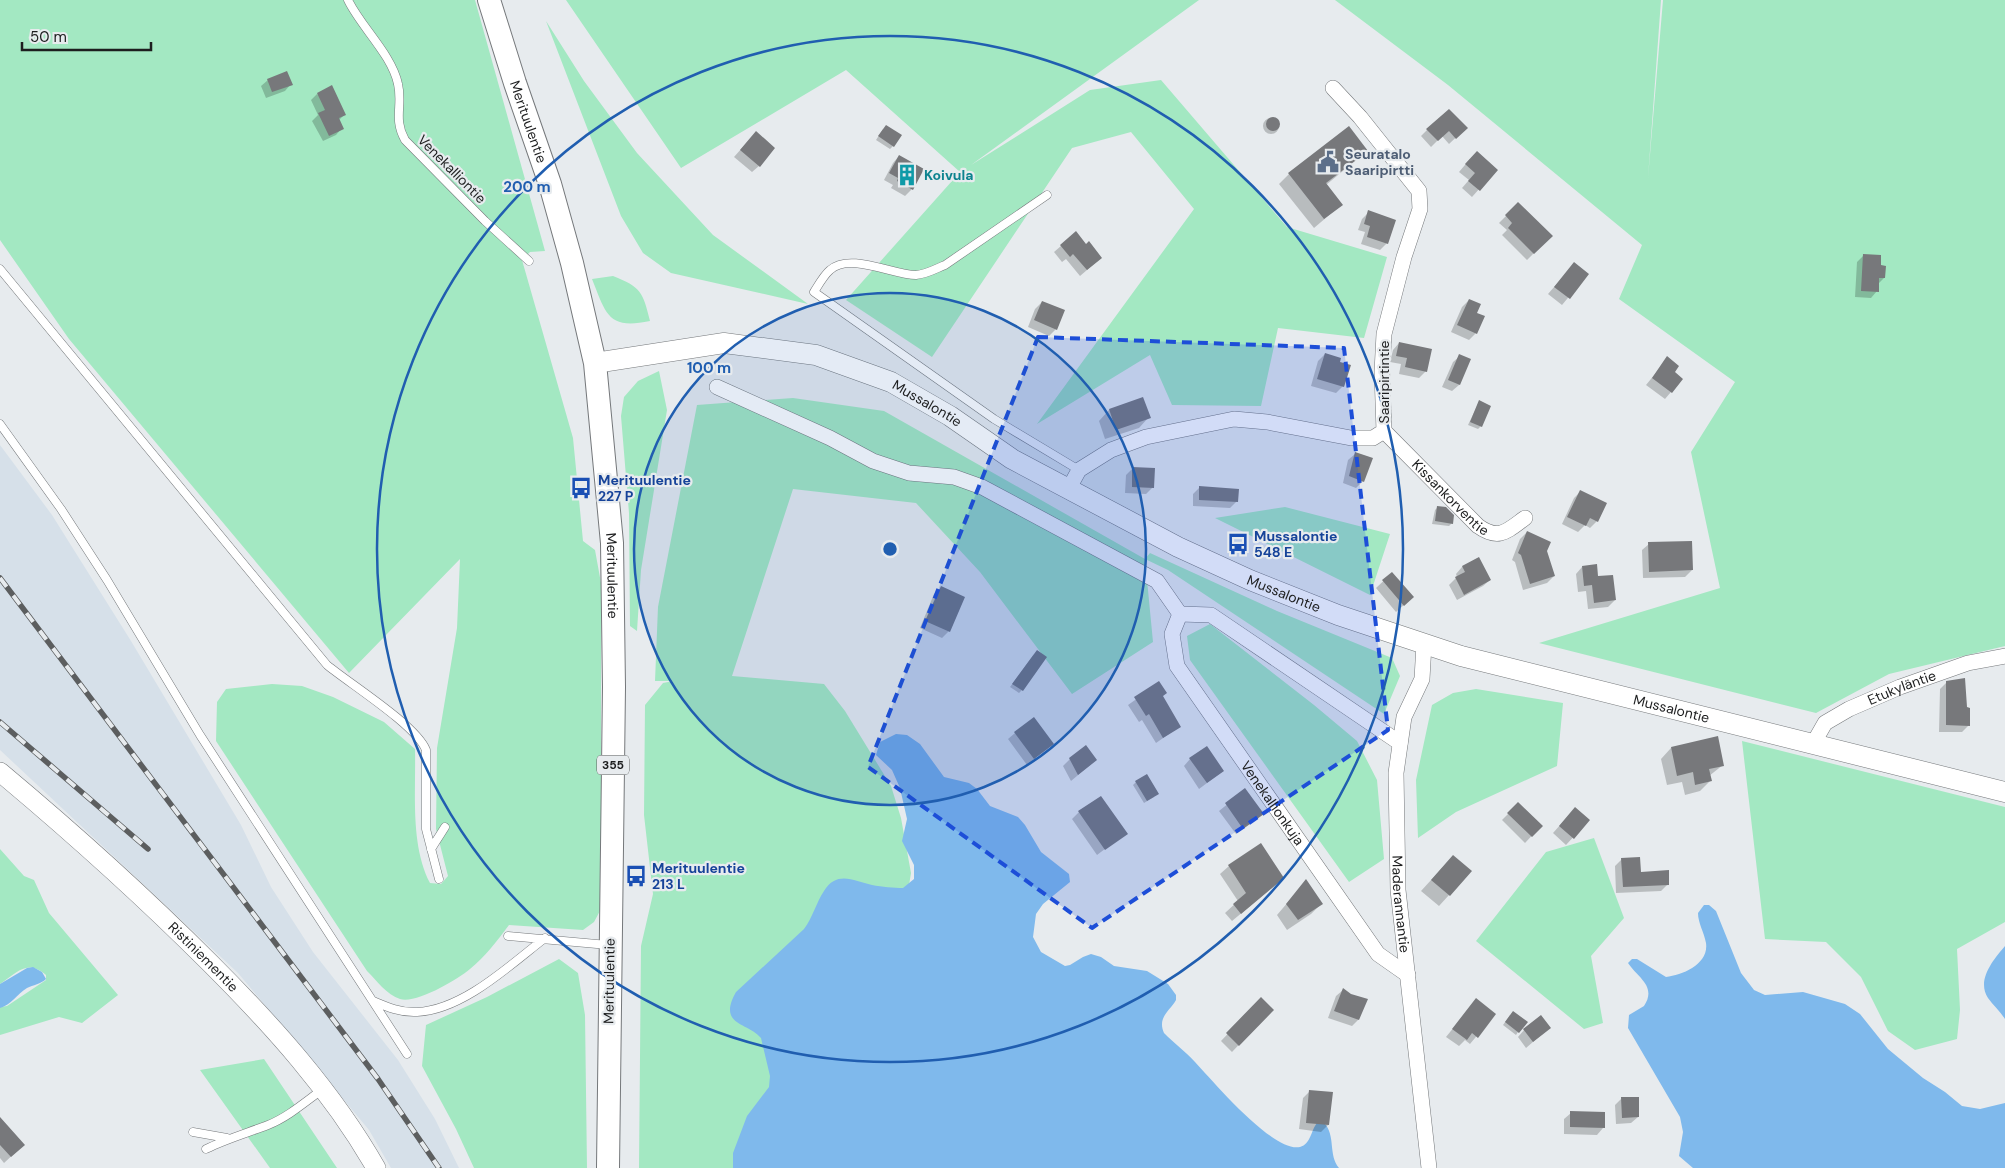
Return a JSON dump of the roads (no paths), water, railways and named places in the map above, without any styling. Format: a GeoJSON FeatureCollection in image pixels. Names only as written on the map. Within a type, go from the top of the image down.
{"type":"FeatureCollection","features":[{"type":"Feature","properties":{"kind":"main road","name":"Merituulentie"},"geometry":{"type":"LineString","coordinates":[[489,0],[550,184],[595,363],[612,543],[614,687],[608,1168]]}},
{"type":"Feature","properties":{"kind":"main road","name":"Mussalontie"},"geometry":{"type":"LineString","coordinates":[[595,363],[724,344],[816,355],[891,382],[950,416],[1012,460],[1178,547],[1250,580],[1338,615],[1461,656],[2005,792]]}},
{"type":"Feature","properties":{"kind":"street","name":"Saaripirtintie"},"geometry":{"type":"LineString","coordinates":[[1068,490],[1079,470],[1111,450],[1146,437],[1234,420],[1267,422],[1351,438],[1373,438],[1384,431],[1382,372],[1384,334],[1404,257],[1420,209],[1419,191],[1360,117],[1332,88]]}},
{"type":"Feature","properties":{"kind":"street"},"geometry":{"type":"LineString","coordinates":[[717,387],[830,438],[873,461],[909,473],[954,477],[982,487],[1158,580],[1180,614],[1211,615],[1400,743]]}},
{"type":"Feature","properties":{"kind":"street","name":"Kissankorventie"},"geometry":{"type":"LineString","coordinates":[[1384,431],[1478,526],[1489,534],[1503,534],[1525,518]]}},
{"type":"Feature","properties":{"kind":"street","name":"Venekallionkuja"},"geometry":{"type":"LineString","coordinates":[[1180,614],[1172,634],[1177,666],[1378,954],[1408,975]]}},
{"type":"Feature","properties":{"kind":"street","name":"Maderannantie"},"geometry":{"type":"LineString","coordinates":[[1424,644],[1422,679],[1404,716],[1396,773],[1398,890],[1430,1168]]}},
{"type":"Feature","properties":{"kind":"street","name":"Etukyläntie"},"geometry":{"type":"LineString","coordinates":[[1813,744],[1825,723],[1849,709],[1900,687],[1968,663],[2005,656]]}},
{"type":"Feature","properties":{"kind":"street","name":"Ristiniementie"},"geometry":{"type":"LineString","coordinates":[[0,772],[144,897],[251,1004],[323,1089],[358,1136],[376,1168]]}},
{"type":"Feature","properties":{"kind":"lane","name":"Venekalliontie"},"geometry":{"type":"LineString","coordinates":[[348,0],[392,68],[399,84],[399,130],[406,140],[486,220],[529,260]]}},
{"type":"Feature","properties":{"kind":"lane"},"geometry":{"type":"LineString","coordinates":[[1048,195],[945,265],[927,274],[906,274],[864,264],[841,264],[831,269],[814,292],[994,419],[1079,470]]}},
{"type":"Feature","properties":{"kind":"lane"},"geometry":{"type":"LineString","coordinates":[[0,270],[327,665],[389,711],[423,742],[426,750],[426,829],[439,879]]}},
{"type":"Feature","properties":{"kind":"lane"},"geometry":{"type":"LineString","coordinates":[[0,424],[61,509],[107,580],[200,735],[407,1054]]}},
{"type":"Feature","properties":{"kind":"lane"},"geometry":{"type":"LineString","coordinates":[[431,849],[444,827]]}},
{"type":"Feature","properties":{"kind":"lane"},"geometry":{"type":"LineString","coordinates":[[508,936],[610,945]]}},
{"type":"Feature","properties":{"kind":"lane"},"geometry":{"type":"LineString","coordinates":[[373,1001],[395,1010],[418,1012],[445,1005],[478,989],[545,938]]}},
{"type":"Feature","properties":{"kind":"lane"},"geometry":{"type":"LineString","coordinates":[[206,1149],[227,1138],[269,1125],[290,1113],[323,1089]]}},
{"type":"Feature","properties":{"kind":"lane"},"geometry":{"type":"LineString","coordinates":[[192,1132],[227,1138]]}},
{"type":"Feature","properties":{"kind":"water"},"geometry":{"type":"Polygon","coordinates":[[[896,734],[907,735],[920,744],[944,777],[969,783],[977,789],[990,806],[1018,817],[1041,852],[1069,874],[1070,882],[1043,904],[1036,914],[1033,937],[1041,952],[1065,966],[1091,954],[1101,957],[1114,966],[1147,971],[1168,984],[1176,995],[1176,1000],[1163,1018],[1162,1027],[1164,1033],[1191,1058],[1244,1114],[1275,1139],[1288,1146],[1300,1147],[1309,1140],[1317,1123],[1324,1123],[1330,1133],[1334,1157],[1339,1168],[733,1168],[733,1153],[747,1116],[769,1087],[770,1076],[761,1038],[736,1022],[732,1017],[730,1011],[731,1003],[736,992],[804,929],[824,891],[834,881],[846,879],[876,886],[903,888],[914,879],[914,865],[902,841],[907,819],[900,788],[892,770],[876,755],[880,742],[896,734]]]}},
{"type":"Feature","properties":{"kind":"water"},"geometry":{"type":"Polygon","coordinates":[[[1704,905],[1709,905],[1716,911],[1741,973],[1754,990],[1765,995],[1803,992],[1845,1004],[1860,1014],[1888,1049],[1923,1078],[1962,1106],[1980,1109],[2005,1103],[2005,1168],[1693,1168],[1679,1156],[1683,1132],[1680,1117],[1628,1028],[1629,1015],[1644,1006],[1648,993],[1645,983],[1628,963],[1632,959],[1637,959],[1666,977],[1680,974],[1694,967],[1703,957],[1706,950],[1698,913],[1704,905]]]}},
{"type":"Feature","properties":{"kind":"water"},"geometry":{"type":"Polygon","coordinates":[[[2005,946],[2005,1019],[1988,998],[1984,984],[1988,970],[2005,946]]]}},
{"type":"Feature","properties":{"kind":"water"},"geometry":{"type":"Polygon","coordinates":[[[33,967],[42,972],[46,979],[27,988],[0,1008],[0,984],[27,968],[33,967]]]}},
{"type":"Feature","properties":{"kind":"railway"},"geometry":{"type":"LineString","coordinates":[[0,578],[378,1079],[439,1168]]}},
{"type":"Feature","properties":{"kind":"railway"},"geometry":{"type":"LineString","coordinates":[[0,722],[148,849]]}},
{"type":"Feature","properties":{"kind":"place","name":"Seuratalo Saaripirtti"},"geometry":{"type":"Point","coordinates":[1328,162]}},
{"type":"Feature","properties":{"kind":"place","name":"Koivula"},"geometry":{"type":"Point","coordinates":[907,175]}},
{"type":"Feature","properties":{"kind":"place","name":"Merituulentie 227 P"},"geometry":{"type":"Point","coordinates":[581,488]}},
{"type":"Feature","properties":{"kind":"place","name":"Mussalontie 548 E"},"geometry":{"type":"Point","coordinates":[1238,544]}},
{"type":"Feature","properties":{"kind":"place","name":"Merituulentie 213 L"},"geometry":{"type":"Point","coordinates":[636,876]}}]}
